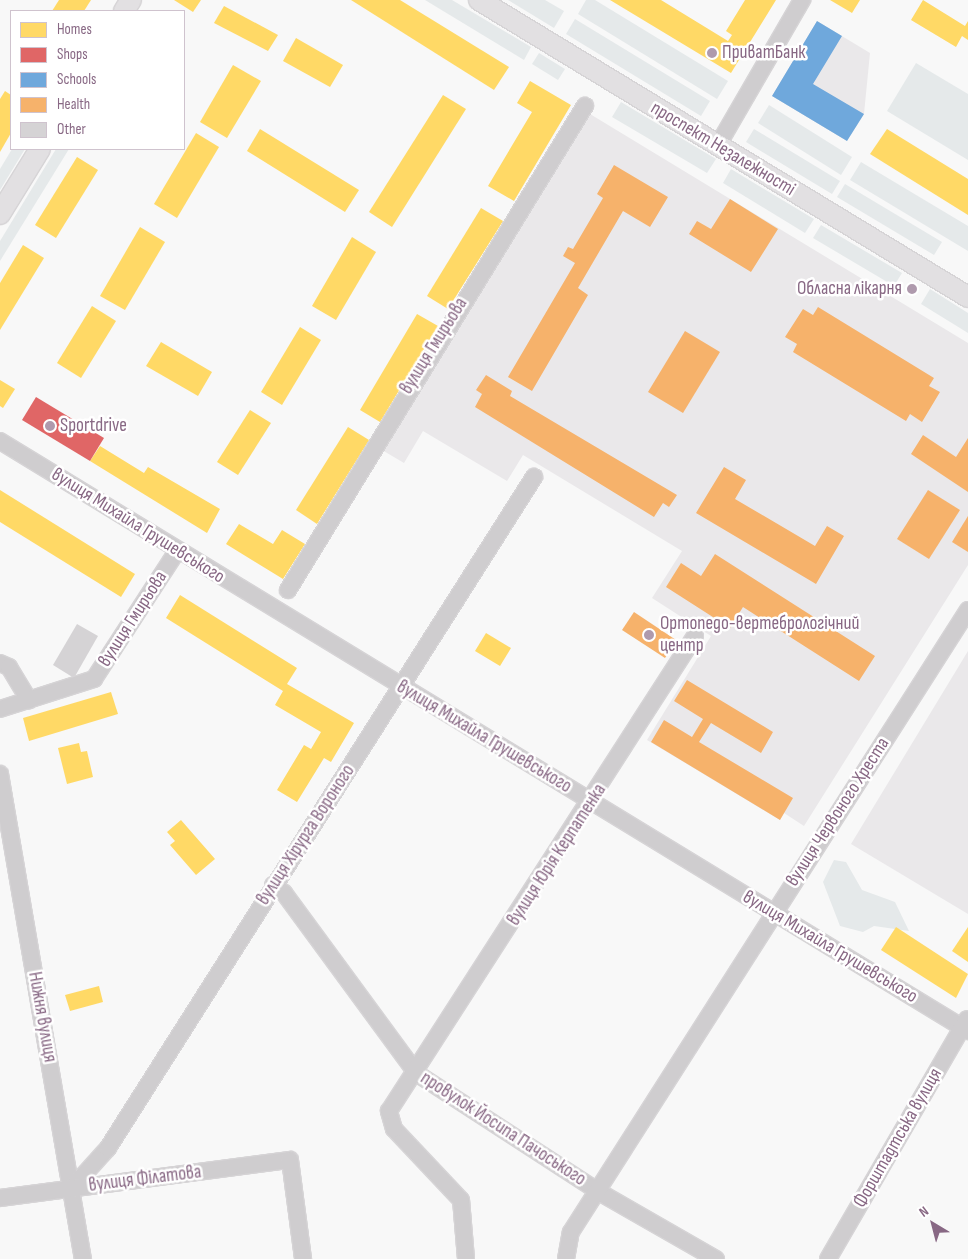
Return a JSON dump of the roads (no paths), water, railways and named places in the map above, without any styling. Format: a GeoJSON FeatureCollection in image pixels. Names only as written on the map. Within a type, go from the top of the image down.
{"type":"FeatureCollection","features":[{"type":"Feature","properties":{"kind":"main road","name":"проспект Незалежності"},"geometry":{"type":"LineString","coordinates":[[479,0],[968,297]]}},
{"type":"Feature","properties":{"kind":"main road"},"geometry":{"type":"LineString","coordinates":[[0,214],[39,150]]}},
{"type":"Feature","properties":{"kind":"street"},"geometry":{"type":"LineString","coordinates":[[718,145],[802,0]]}},
{"type":"Feature","properties":{"kind":"street","name":"вулиця Гмирьова"},"geometry":{"type":"LineString","coordinates":[[288,590],[584,106]]}},
{"type":"Feature","properties":{"kind":"street","name":"вулиця Михайла Грушевського"},"geometry":{"type":"LineString","coordinates":[[0,441],[177,551],[773,912],[966,1025]]}},
{"type":"Feature","properties":{"kind":"street","name":"вулиця Хірурга Вороного"},"geometry":{"type":"LineString","coordinates":[[72,1188],[108,1148],[273,885],[534,477]]}},
{"type":"Feature","properties":{"kind":"street","name":"вулиця Гмирьова"},"geometry":{"type":"LineString","coordinates":[[0,709],[94,679],[177,551]]}},
{"type":"Feature","properties":{"kind":"street","name":"вулиця Червоного Хреста"},"geometry":{"type":"LineString","coordinates":[[566,1259],[571,1232],[599,1192],[773,912],[968,610]]}},
{"type":"Feature","properties":{"kind":"street","name":"вулиця Юрія Керпатенка"},"geometry":{"type":"LineString","coordinates":[[466,1259],[461,1200],[405,1142],[391,1120],[394,1100],[416,1073],[592,802],[696,636]]}},
{"type":"Feature","properties":{"kind":"street"},"geometry":{"type":"LineString","coordinates":[[0,663],[9,667],[29,700]]}},
{"type":"Feature","properties":{"kind":"street","name":"Нижня вулиця"},"geometry":{"type":"LineString","coordinates":[[0,774],[83,1259]]}},
{"type":"Feature","properties":{"kind":"street","name":"провулок Йосипа Пачоського"},"geometry":{"type":"LineString","coordinates":[[273,885],[284,893],[416,1073],[599,1192],[716,1259]]}},
{"type":"Feature","properties":{"kind":"street","name":"Форштадтська вулиця"},"geometry":{"type":"LineString","coordinates":[[828,1259],[966,1025]]}},
{"type":"Feature","properties":{"kind":"street","name":"вулиця Філатова"},"geometry":{"type":"LineString","coordinates":[[0,1198],[290,1160],[303,1259]]}},
{"type":"Feature","properties":{"kind":"place","name":"ПриватБанк"},"geometry":{"type":"Point","coordinates":[712,53]}},
{"type":"Feature","properties":{"kind":"place","name":"Обласна лікарня"},"geometry":{"type":"Point","coordinates":[912,289]}},
{"type":"Feature","properties":{"kind":"place","name":"Sportdrive"},"geometry":{"type":"Point","coordinates":[50,426]}},
{"type":"Feature","properties":{"kind":"place","name":"Ортопедо-вертебрологічний центр"},"geometry":{"type":"Point","coordinates":[649,635]}}]}
